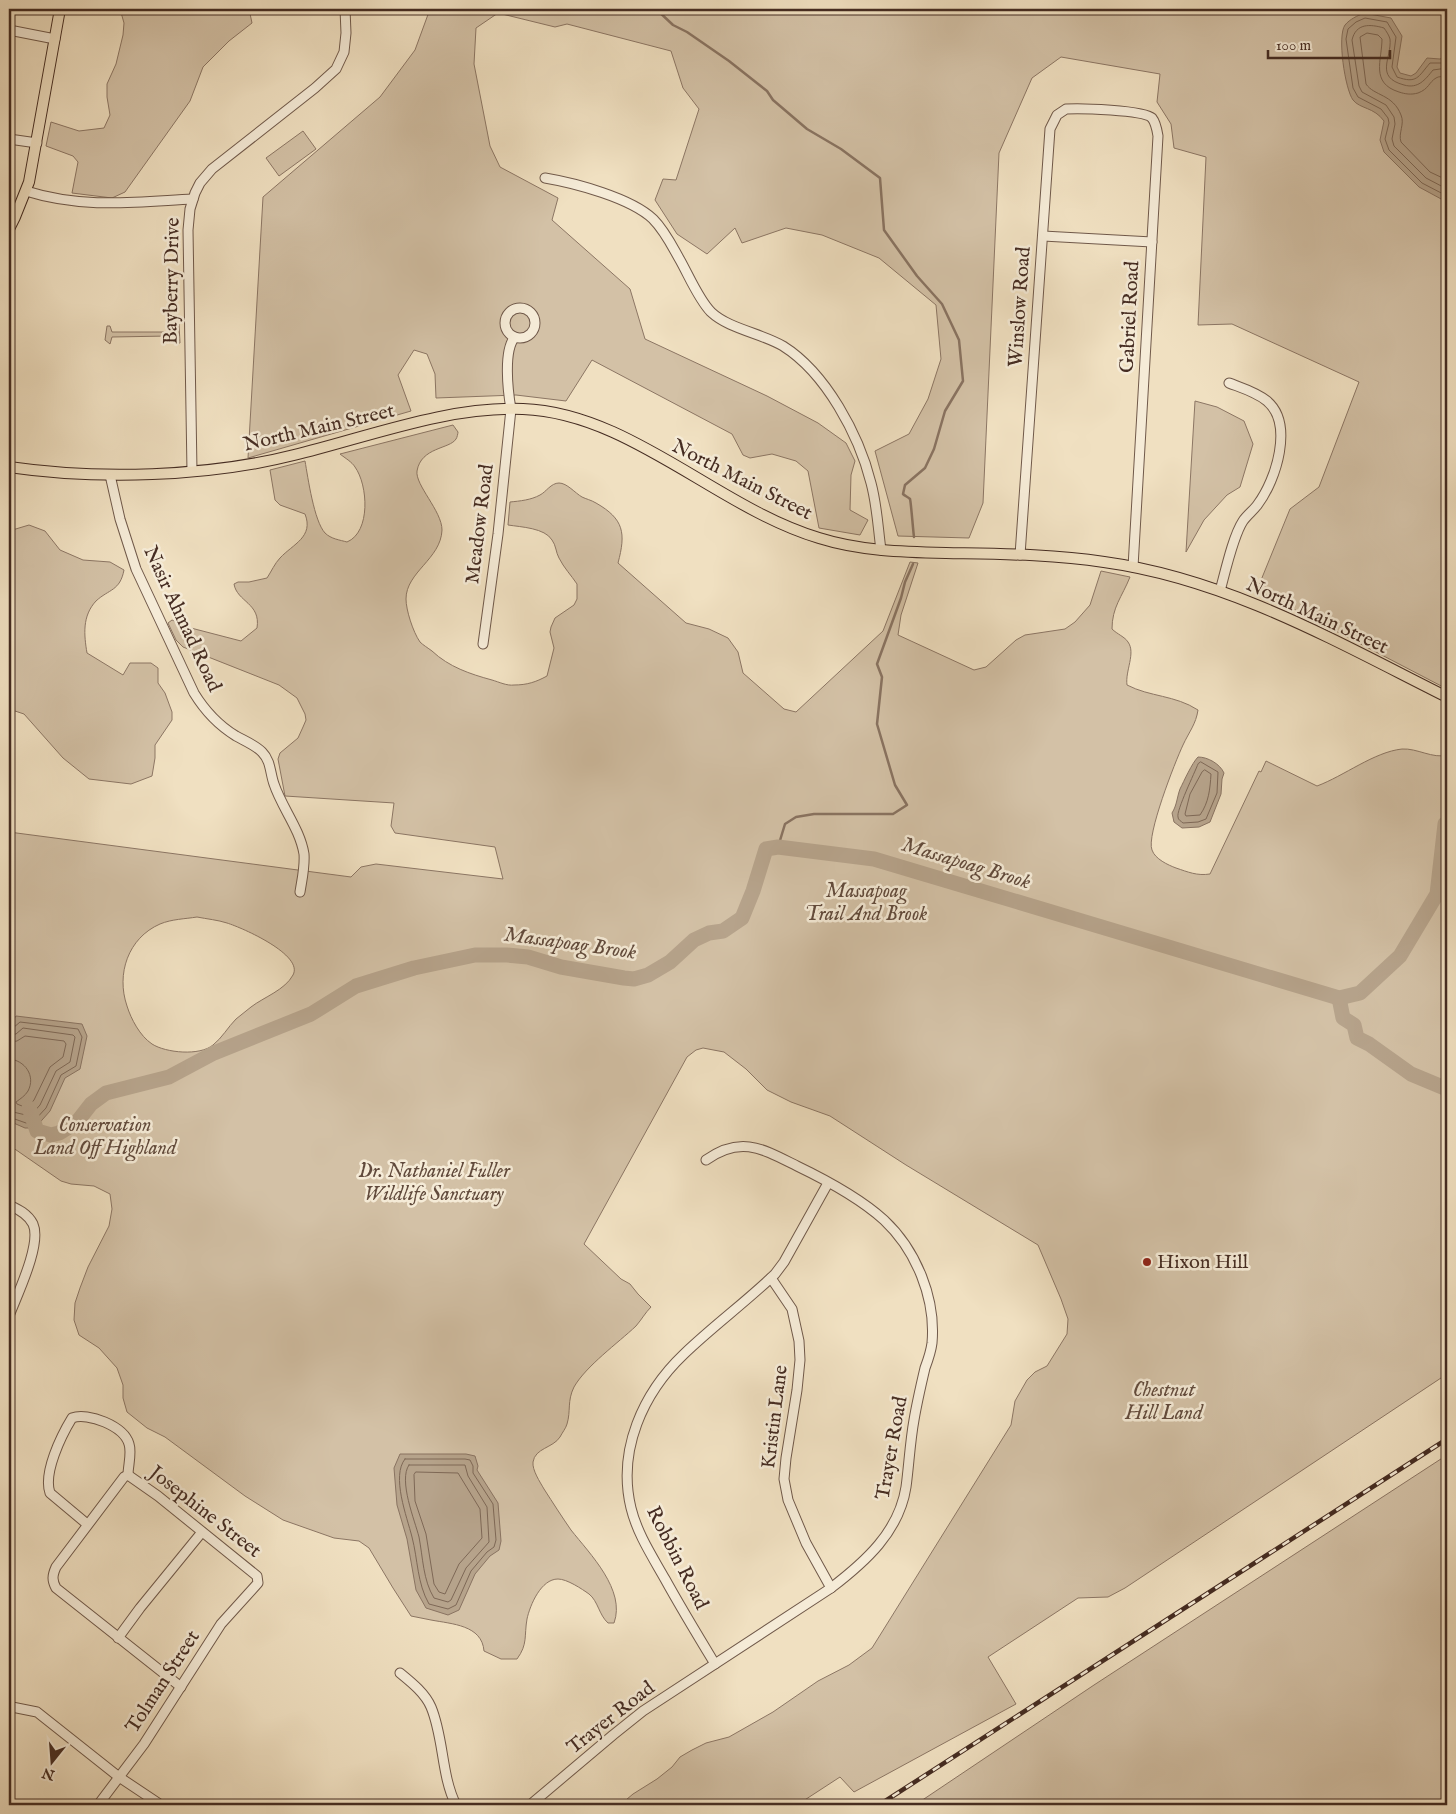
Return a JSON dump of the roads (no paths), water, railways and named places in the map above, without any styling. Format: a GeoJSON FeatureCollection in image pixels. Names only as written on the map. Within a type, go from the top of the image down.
{"type":"FeatureCollection","features":[{"type":"Feature","properties":{"kind":"main road"},"geometry":{"type":"LineString","coordinates":[[9,229],[26,191],[37,143],[60,9]]}},
{"type":"Feature","properties":{"kind":"main road","name":"North Main Street"},"geometry":{"type":"LineString","coordinates":[[9,467],[49,472],[110,475],[192,471],[263,462],[427,420],[493,409],[552,411],[572,416],[625,438],[760,514],[799,532],[835,543],[881,550],[1020,555],[1104,562],[1190,581],[1282,615],[1447,697]]}},
{"type":"Feature","properties":{"kind":"street","name":"Bayberry Drive"},"geometry":{"type":"LineString","coordinates":[[192,471],[188,230],[189,214],[193,199],[200,183],[216,165],[315,88],[336,69],[342,59],[345,43],[345,9]]}},
{"type":"Feature","properties":{"kind":"street"},"geometry":{"type":"LineString","coordinates":[[9,30],[55,38]]}},
{"type":"Feature","properties":{"kind":"street","name":"Winslow Road"},"geometry":{"type":"LineString","coordinates":[[1020,555],[1050,129],[1056,115],[1066,109],[1106,110]]}},
{"type":"Feature","properties":{"kind":"street","name":"Gabriel Road"},"geometry":{"type":"LineString","coordinates":[[1106,110],[1146,114],[1155,123],[1158,136],[1133,567]]}},
{"type":"Feature","properties":{"kind":"street"},"geometry":{"type":"LineString","coordinates":[[9,139],[37,143]]}},
{"type":"Feature","properties":{"kind":"street"},"geometry":{"type":"LineString","coordinates":[[545,178],[574,184],[627,203],[648,214],[666,236],[704,303],[712,313],[725,321],[784,347],[800,359],[816,375],[841,412],[861,450],[872,484],[881,550]]}},
{"type":"Feature","properties":{"kind":"street"},"geometry":{"type":"LineString","coordinates":[[26,191],[59,200],[94,204],[193,199]]}},
{"type":"Feature","properties":{"kind":"street"},"geometry":{"type":"LineString","coordinates":[[1043,236],[1152,242]]}},
{"type":"Feature","properties":{"kind":"street","name":"Meadow Road"},"geometry":{"type":"LineString","coordinates":[[482,644],[498,534],[511,409],[508,350],[511,341],[515,337]]}},
{"type":"Feature","properties":{"kind":"street"},"geometry":{"type":"LineString","coordinates":[[1220,591],[1242,522],[1258,504],[1271,483],[1281,439],[1279,417],[1268,402],[1249,390],[1229,383]]}},
{"type":"Feature","properties":{"kind":"street","name":"Nasir Ahmad Road"},"geometry":{"type":"LineString","coordinates":[[110,475],[120,519],[136,569],[194,693],[214,720],[263,753],[270,764],[276,789],[294,826],[302,848],[304,866],[300,892]]}},
{"type":"Feature","properties":{"kind":"street","name":"Trayer Road"},"geometry":{"type":"LineString","coordinates":[[530,1805],[643,1712],[831,1588],[868,1558],[890,1531],[906,1489],[914,1415],[932,1345],[931,1306],[916,1263],[898,1236],[884,1220],[867,1206],[810,1172],[770,1152],[749,1146],[731,1146],[706,1160]]}},
{"type":"Feature","properties":{"kind":"street","name":"Robbin Road"},"geometry":{"type":"LineString","coordinates":[[715,1664],[638,1530],[631,1506],[628,1480],[629,1454],[643,1408],[652,1392],[684,1354],[771,1278],[784,1262],[828,1183]]}},
{"type":"Feature","properties":{"kind":"street"},"geometry":{"type":"LineString","coordinates":[[9,1205],[28,1218],[34,1226],[35,1236],[30,1258],[9,1316]]}},
{"type":"Feature","properties":{"kind":"street","name":"Kristin Lane"},"geometry":{"type":"LineString","coordinates":[[771,1278],[792,1309],[799,1341],[800,1360],[797,1390],[784,1479],[788,1500],[806,1543],[831,1588]]}},
{"type":"Feature","properties":{"kind":"street"},"geometry":{"type":"LineString","coordinates":[[87,1524],[50,1493],[48,1488],[49,1473],[61,1440],[72,1418],[78,1416],[97,1419],[115,1427],[127,1438],[130,1446],[128,1475],[124,1477],[87,1524],[56,1568],[52,1575],[55,1586],[181,1687]]}},
{"type":"Feature","properties":{"kind":"street","name":"Josephine Street"},"geometry":{"type":"LineString","coordinates":[[128,1475],[158,1496],[258,1576],[258,1579]]}},
{"type":"Feature","properties":{"kind":"street"},"geometry":{"type":"LineString","coordinates":[[118,1638],[202,1532]]}},
{"type":"Feature","properties":{"kind":"street","name":"Tolman Street"},"geometry":{"type":"LineString","coordinates":[[98,1805],[144,1744],[221,1624],[258,1583],[258,1579]]}},
{"type":"Feature","properties":{"kind":"street"},"geometry":{"type":"LineString","coordinates":[[400,1673],[412,1682],[430,1706],[444,1754],[449,1786],[456,1805]]}},
{"type":"Feature","properties":{"kind":"street"},"geometry":{"type":"LineString","coordinates":[[12,1707],[37,1712],[119,1777],[161,1805]]}},
{"type":"Feature","properties":{"kind":"water"},"geometry":{"type":"Polygon","coordinates":[[[1364,13],[1391,18],[1402,36],[1397,67],[1400,73],[1411,76],[1416,73],[1427,58],[1440,59],[1447,56],[1447,209],[1443,200],[1419,187],[1384,152],[1380,140],[1384,121],[1376,113],[1356,103],[1350,94],[1343,62],[1343,31],[1349,21],[1364,13]]]}},
{"type":"Feature","properties":{"kind":"water"},"geometry":{"type":"Polygon","coordinates":[[[1198,757],[1206,758],[1213,762],[1224,773],[1221,794],[1210,822],[1199,827],[1182,828],[1174,822],[1172,813],[1180,789],[1198,757]]]}},
{"type":"Feature","properties":{"kind":"water"},"geometry":{"type":"Polygon","coordinates":[[[16,1016],[82,1024],[87,1036],[80,1069],[65,1078],[50,1111],[35,1128],[25,1128],[9,1121],[9,1088],[12,1080],[9,1074],[9,1026],[16,1016]]]}},
{"type":"Feature","properties":{"kind":"water"},"geometry":{"type":"Polygon","coordinates":[[[400,1454],[466,1454],[475,1456],[478,1466],[477,1470],[498,1503],[501,1541],[499,1550],[490,1556],[475,1574],[459,1610],[448,1615],[426,1608],[416,1590],[407,1539],[397,1505],[394,1468],[400,1454]]]}},
{"type":"Feature","properties":{"kind":"waterway"},"geometry":{"type":"LineString","coordinates":[[656,9],[673,25],[687,32],[729,61],[767,91],[773,100],[807,129],[841,149],[880,178],[884,230],[917,276],[942,304],[959,340],[963,381],[945,411],[934,449],[925,468],[905,485],[903,494],[910,499],[914,537]]}},
{"type":"Feature","properties":{"kind":"waterway"},"geometry":{"type":"LineString","coordinates":[[778,847],[785,824],[796,817],[814,814],[893,814],[907,805],[895,785],[877,724],[882,677],[877,664],[913,564]]}},
{"type":"Feature","properties":{"kind":"waterway","name":"Massapoag Brook"},"geometry":{"type":"LineString","coordinates":[[29,1108],[37,1131],[51,1135],[59,1133],[77,1122],[91,1104],[106,1093],[169,1077],[214,1053],[311,1014],[356,986],[414,968],[475,955],[507,955],[528,957],[561,967],[624,978],[634,979],[648,975],[670,962],[694,940],[709,933],[723,931],[742,918],[753,891],[766,849],[778,847],[874,859],[1339,998],[1360,993],[1400,956],[1437,894],[1445,824],[1447,823]]}},
{"type":"Feature","properties":{"kind":"waterway"},"geometry":{"type":"LineString","coordinates":[[1339,998],[1343,1018],[1354,1025],[1357,1038],[1369,1044],[1411,1074],[1447,1089]]}},
{"type":"Feature","properties":{"kind":"railway"},"geometry":{"type":"LineString","coordinates":[[879,1805],[1447,1439]]}},
{"type":"Feature","properties":{"kind":"place","name":"Hixon Hill"},"geometry":{"type":"Point","coordinates":[1147,1262]}},
{"type":"Feature","properties":{"kind":"park label","name":"Massapoag Trail And Brook"},"geometry":{"type":"Point","coordinates":[866,902]}},
{"type":"Feature","properties":{"kind":"park label","name":"Conservation Land Off Highland"},"geometry":{"type":"Point","coordinates":[105,1136]}},
{"type":"Feature","properties":{"kind":"park label","name":"Dr. Nathaniel Fuller Wildlife Sanctuary"},"geometry":{"type":"Point","coordinates":[434,1182]}},
{"type":"Feature","properties":{"kind":"park label","name":"Chestnut Hill Land"},"geometry":{"type":"Point","coordinates":[1164,1402]}}]}
